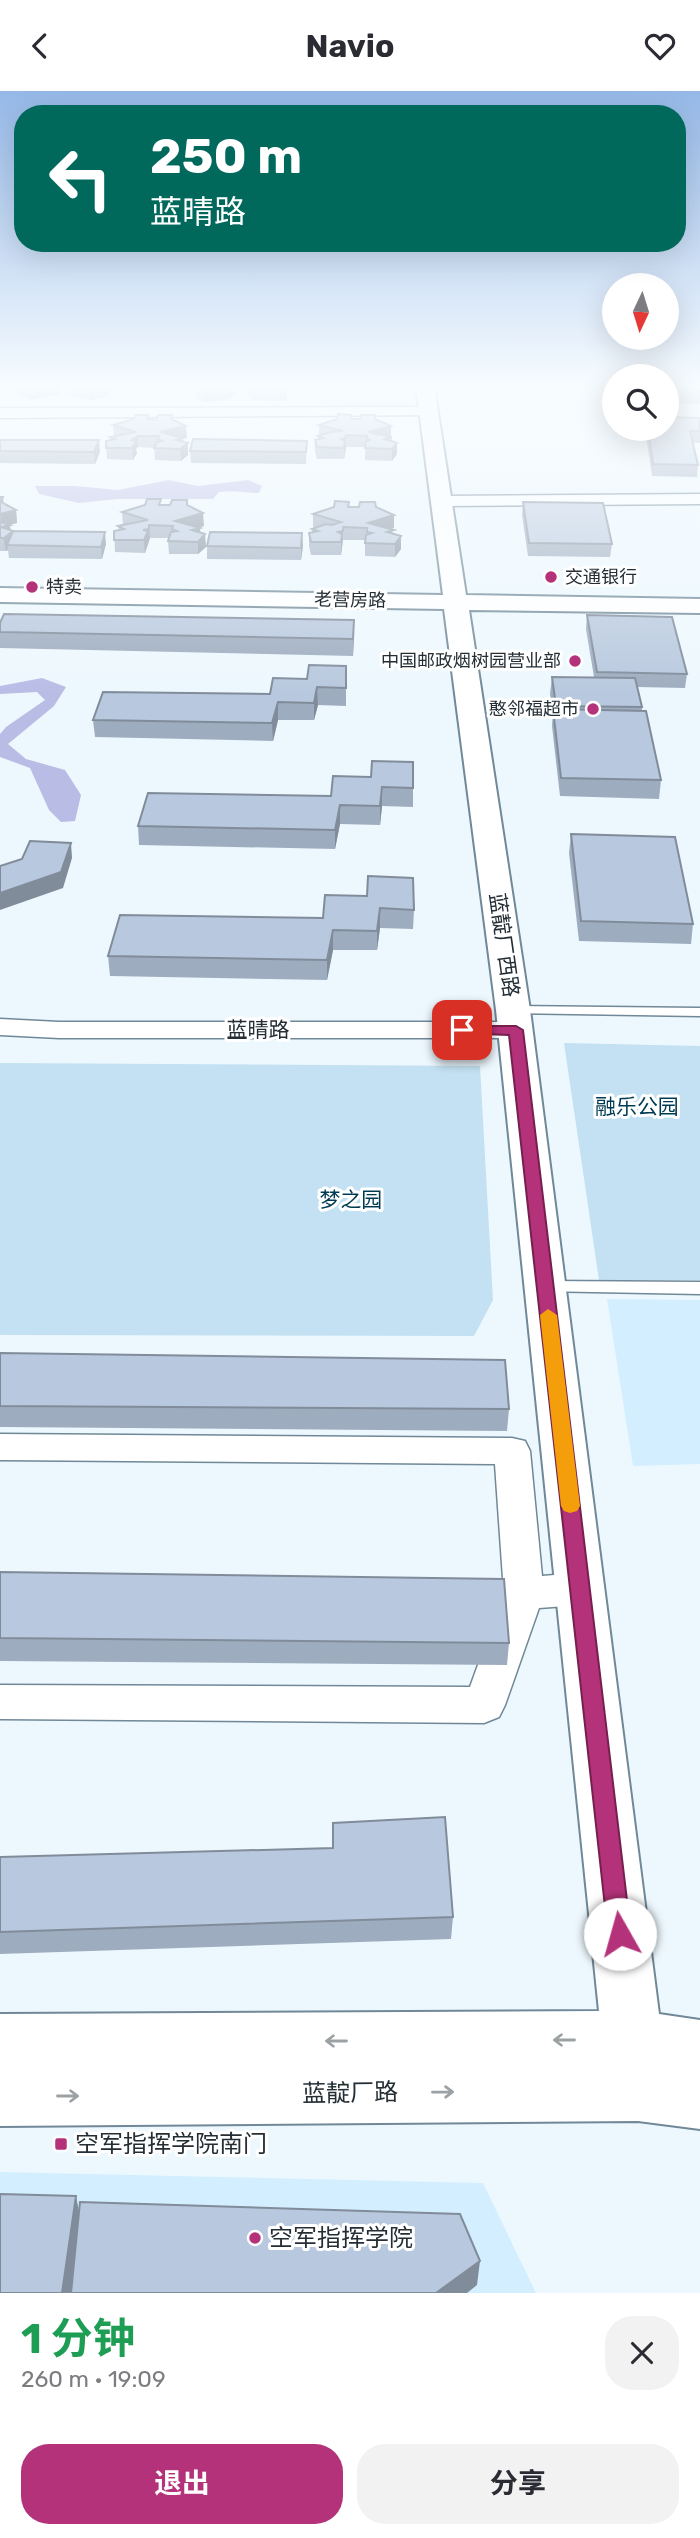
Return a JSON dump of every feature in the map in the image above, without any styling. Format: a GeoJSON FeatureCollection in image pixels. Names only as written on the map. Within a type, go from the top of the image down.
{"type":"FeatureCollection","features":[{"type":"Feature","properties":{"kind":"street","name":"蓝靛厂西路"},"geometry":{"type":"LineString","coordinates":[[441,489],[514,1020],[635,2065]]}},
{"type":"Feature","properties":{"kind":"street"},"geometry":{"type":"LineString","coordinates":[[443,501],[700,499]]}},
{"type":"Feature","properties":{"kind":"street","name":"老营房路"},"geometry":{"type":"LineString","coordinates":[[0,595],[700,618]]}},
{"type":"Feature","properties":{"kind":"street","name":"老营房路"},"geometry":{"type":"LineString","coordinates":[[0,608],[700,605]]}},
{"type":"Feature","properties":{"kind":"street","name":"蓝晴路"},"geometry":{"type":"LineString","coordinates":[[0,1027],[59,1030],[514,1020]]}},
{"type":"Feature","properties":{"kind":"street"},"geometry":{"type":"LineString","coordinates":[[0,1447],[512,1451],[524,1593],[484,1705],[0,1702]]}},
{"type":"Feature","properties":{"kind":"street"},"geometry":{"type":"LineString","coordinates":[[524,1593],[580,1589]]}},
{"type":"Feature","properties":{"kind":"street","name":"蓝靛厂路"},"geometry":{"type":"LineString","coordinates":[[0,2043],[635,2065],[700,2099]]}},
{"type":"Feature","properties":{"kind":"street","name":"蓝靛厂路"},"geometry":{"type":"LineString","coordinates":[[0,2096],[635,2065],[700,2049]]}},
{"type":"Feature","properties":{"kind":"lane"},"geometry":{"type":"LineString","coordinates":[[514,1020],[700,1012]]}},
{"type":"Feature","properties":{"kind":"lane"},"geometry":{"type":"LineString","coordinates":[[545,1287],[700,1288]]}},
{"type":"Feature","properties":{"kind":"shaded area"},"geometry":{"type":"Polygon","coordinates":[[[607,1299],[700,1300],[700,1464],[633,1466],[607,1299]]]}},
{"type":"Feature","properties":{"kind":"shaded area","name":"空军指挥学院"},"geometry":{"type":"Polygon","coordinates":[[[0,2172],[483,2183],[536,2293],[0,2293],[0,2172]]]}},
{"type":"Feature","properties":{"kind":"green space","name":"融乐公园"},"geometry":{"type":"Polygon","coordinates":[[[564,1043],[700,1046],[700,1280],[599,1280],[564,1043]]]}},
{"type":"Feature","properties":{"kind":"green space","name":"梦之园"},"geometry":{"type":"Polygon","coordinates":[[[0,1063],[480,1066],[493,1300],[474,1336],[0,1335],[0,1063]]]}},
{"type":"Feature","properties":{"kind":"water"},"geometry":{"type":"Polygon","coordinates":[[[36,489],[261,489],[259,493],[219,492],[213,499],[117,499],[79,503],[39,494],[36,489]]]}},
{"type":"Feature","properties":{"kind":"water"},"geometry":{"type":"Polygon","coordinates":[[[42,678],[66,687],[54,706],[8,744],[26,759],[65,770],[81,795],[75,821],[61,822],[49,810],[30,768],[0,757],[0,734],[45,700],[37,692],[0,694],[0,686],[42,678]]]}},
{"type":"Feature","properties":{"kind":"building"},"geometry":{"type":"Polygon","coordinates":[[[0,497],[3,497],[1,502],[16,510],[0,514],[0,497]]]}},
{"type":"Feature","properties":{"kind":"building"},"geometry":{"type":"Polygon","coordinates":[[[147,499],[161,499],[159,505],[170,505],[172,500],[187,500],[187,505],[203,513],[175,521],[200,528],[192,530],[205,534],[198,542],[168,541],[171,532],[177,531],[172,529],[173,526],[149,525],[149,529],[143,530],[148,531],[144,540],[114,540],[114,531],[124,529],[118,526],[148,520],[122,512],[145,505],[147,499]]]}},
{"type":"Feature","properties":{"kind":"building"},"geometry":{"type":"Polygon","coordinates":[[[335,501],[349,502],[348,507],[359,507],[360,502],[375,502],[376,507],[394,515],[368,523],[394,530],[387,532],[401,536],[395,544],[365,543],[366,535],[372,533],[367,532],[367,528],[343,527],[343,531],[338,532],[342,534],[341,542],[311,542],[309,533],[318,531],[312,529],[341,522],[313,514],[334,507],[335,501]]]}},
{"type":"Feature","properties":{"kind":"building"},"geometry":{"type":"Polygon","coordinates":[[[523,502],[603,503],[612,544],[529,543],[523,502]]]}},
{"type":"Feature","properties":{"kind":"building"},"geometry":{"type":"Polygon","coordinates":[[[0,522],[10,525],[1,527],[13,531],[4,538],[0,538],[0,522]]]}},
{"type":"Feature","properties":{"kind":"building"},"geometry":{"type":"Polygon","coordinates":[[[13,531],[105,532],[101,547],[7,545],[13,531]]]}},
{"type":"Feature","properties":{"kind":"building"},"geometry":{"type":"Polygon","coordinates":[[[210,532],[302,533],[301,548],[207,546],[210,532]]]}},
{"type":"Feature","properties":{"kind":"building"},"geometry":{"type":"Polygon","coordinates":[[[4,614],[354,620],[353,639],[0,632],[4,614]]]}},
{"type":"Feature","properties":{"kind":"building"},"geometry":{"type":"Polygon","coordinates":[[[587,615],[672,617],[687,674],[597,672],[587,615]]]}},
{"type":"Feature","properties":{"kind":"building"},"geometry":{"type":"Polygon","coordinates":[[[309,665],[346,666],[346,688],[317,687],[314,703],[278,702],[272,723],[93,720],[103,692],[270,694],[273,678],[307,679],[309,665]]]}},
{"type":"Feature","properties":{"kind":"building"},"geometry":{"type":"Polygon","coordinates":[[[552,677],[635,678],[642,707],[556,706],[552,677]]]}},
{"type":"Feature","properties":{"kind":"building"},"geometry":{"type":"Polygon","coordinates":[[[553,709],[646,711],[661,780],[561,778],[553,709]]]}},
{"type":"Feature","properties":{"kind":"building"},"geometry":{"type":"Polygon","coordinates":[[[372,761],[413,762],[413,788],[382,787],[380,806],[340,805],[335,830],[138,826],[148,793],[331,796],[333,776],[371,777],[372,761]]]}},
{"type":"Feature","properties":{"kind":"building"},"geometry":{"type":"Polygon","coordinates":[[[571,834],[675,837],[693,924],[581,921],[571,834]]]}},
{"type":"Feature","properties":{"kind":"building"},"geometry":{"type":"Polygon","coordinates":[[[30,841],[71,843],[61,872],[0,893],[0,866],[22,859],[30,841]]]}},
{"type":"Feature","properties":{"kind":"building"},"geometry":{"type":"Polygon","coordinates":[[[368,876],[413,878],[414,910],[380,908],[377,931],[333,930],[327,960],[108,956],[120,915],[323,918],[325,895],[367,896],[368,876]]]}},
{"type":"Feature","properties":{"kind":"building"},"geometry":{"type":"Polygon","coordinates":[[[0,1353],[505,1360],[509,1409],[0,1406],[0,1353]]]}},
{"type":"Feature","properties":{"kind":"building"},"geometry":{"type":"Polygon","coordinates":[[[0,1572],[504,1579],[509,1643],[0,1638],[0,1572]]]}},
{"type":"Feature","properties":{"kind":"building"},"geometry":{"type":"Polygon","coordinates":[[[445,1817],[453,1917],[0,1932],[0,1857],[333,1848],[333,1823],[445,1817]]]}},
{"type":"Feature","properties":{"kind":"building"},"geometry":{"type":"Polygon","coordinates":[[[0,2194],[76,2196],[62,2293],[0,2293],[0,2194]]]}},
{"type":"Feature","properties":{"kind":"building"},"geometry":{"type":"Polygon","coordinates":[[[80,2202],[460,2214],[480,2261],[436,2293],[71,2293],[80,2202]]]}},
{"type":"Feature","properties":{"kind":"slow traffic"},"geometry":{"type":"LineString","coordinates":[[548,1315],[570,1506]]}},
{"type":"Feature","properties":{"kind":"place","name":"交通银行"},"geometry":{"type":"Point","coordinates":[551,577]}},
{"type":"Feature","properties":{"kind":"place","name":"特卖"},"geometry":{"type":"Point","coordinates":[32,587]}},
{"type":"Feature","properties":{"kind":"place","name":"中国邮政烟树园营业部"},"geometry":{"type":"Point","coordinates":[575,661]}},
{"type":"Feature","properties":{"kind":"place","name":"憨邻福超市"},"geometry":{"type":"Point","coordinates":[593,709]}},
{"type":"Feature","properties":{"kind":"place","name":"空军指挥学院南门"},"geometry":{"type":"Point","coordinates":[61,2144]}},
{"type":"Feature","properties":{"kind":"place","name":"空军指挥学院"},"geometry":{"type":"Point","coordinates":[255,2238]}},
{"type":"Feature","properties":{"kind":"route"},"geometry":{"type":"LineString","coordinates":[[462,1030],[516,1030],[620,1934]]}}]}
